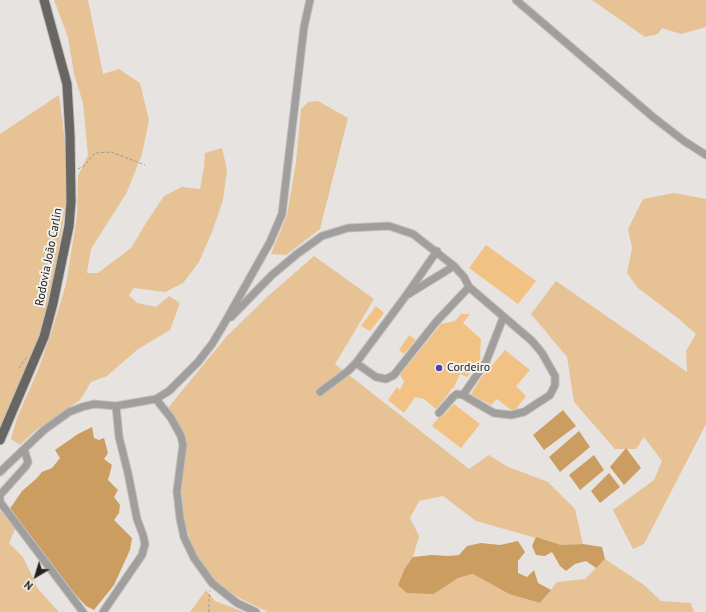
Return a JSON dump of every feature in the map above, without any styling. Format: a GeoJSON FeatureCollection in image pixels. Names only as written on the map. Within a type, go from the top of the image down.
{"type":"FeatureCollection","features":[{"type":"Feature","properties":{"kind":"main road","name":"Rodovia João Carlin"},"geometry":{"type":"LineString","coordinates":[[0,440],[44,338],[69,226],[71,174],[67,84],[44,0]]}},
{"type":"Feature","properties":{"kind":"street"},"geometry":{"type":"LineString","coordinates":[[0,472],[44,430],[69,412],[94,404],[116,406],[156,399],[169,391],[198,362],[224,324],[270,242],[282,214],[304,27],[310,0]]}},
{"type":"Feature","properties":{"kind":"street"},"geometry":{"type":"LineString","coordinates":[[516,0],[653,117],[684,141],[706,155]]}},
{"type":"Feature","properties":{"kind":"street"},"geometry":{"type":"LineString","coordinates":[[224,324],[272,275],[322,236],[348,228],[389,226],[413,234],[454,266],[464,277],[469,287],[503,318],[532,341],[542,353],[554,376],[555,385],[550,395],[524,412],[511,415],[494,414],[463,395],[457,394],[440,413]]}},
{"type":"Feature","properties":{"kind":"street"},"geometry":{"type":"LineString","coordinates":[[320,392],[348,371],[356,363],[405,297],[436,251]]}},
{"type":"Feature","properties":{"kind":"street"},"geometry":{"type":"LineString","coordinates":[[405,297],[454,266]]}},
{"type":"Feature","properties":{"kind":"street"},"geometry":{"type":"LineString","coordinates":[[356,363],[376,377],[386,379],[394,375],[436,322],[469,287]]}},
{"type":"Feature","properties":{"kind":"street"},"geometry":{"type":"LineString","coordinates":[[463,395],[486,362],[503,318]]}},
{"type":"Feature","properties":{"kind":"street"},"geometry":{"type":"LineString","coordinates":[[156,399],[171,418],[181,436],[182,445],[177,491],[184,537],[194,558],[212,583],[237,603],[256,612]]}},
{"type":"Feature","properties":{"kind":"street"},"geometry":{"type":"LineString","coordinates":[[103,612],[142,555],[145,544],[137,519],[128,472],[119,437],[116,406]]}},
{"type":"Feature","properties":{"kind":"street"},"geometry":{"type":"LineString","coordinates":[[24,449],[28,462],[0,497],[0,502],[83,612]]}},
{"type":"Feature","properties":{"kind":"path"},"geometry":{"type":"LineString","coordinates":[[71,174],[85,165],[95,153],[110,152],[145,165]]}},
{"type":"Feature","properties":{"kind":"path"},"geometry":{"type":"LineString","coordinates":[[209,612],[209,599],[212,583]]}},
{"type":"Feature","properties":{"kind":"shaded area"},"geometry":{"type":"Polygon","coordinates":[[[54,0],[88,0],[103,74],[119,69],[140,83],[149,120],[142,154],[127,192],[91,249],[87,273],[98,273],[131,248],[164,196],[182,187],[200,189],[205,153],[222,148],[227,170],[223,200],[212,232],[199,262],[183,283],[165,292],[134,288],[129,295],[137,303],[156,307],[169,296],[180,303],[170,330],[138,349],[107,376],[91,382],[80,400],[36,430],[20,445],[11,439],[17,418],[38,370],[51,334],[66,284],[77,217],[78,176],[88,155],[83,103],[74,74],[68,37],[54,0]]]}},
{"type":"Feature","properties":{"kind":"shaded area"},"geometry":{"type":"Polygon","coordinates":[[[592,0],[706,0],[706,27],[681,34],[662,28],[658,34],[645,37],[592,0]]]}},
{"type":"Feature","properties":{"kind":"shaded area"},"geometry":{"type":"Polygon","coordinates":[[[59,95],[66,149],[66,204],[54,279],[40,335],[0,427],[0,134],[59,95]]]}},
{"type":"Feature","properties":{"kind":"shaded area"},"geometry":{"type":"Polygon","coordinates":[[[318,101],[348,118],[320,229],[286,255],[271,254],[287,215],[296,162],[301,109],[308,102],[318,101]]]}},
{"type":"Feature","properties":{"kind":"shaded area"},"geometry":{"type":"Polygon","coordinates":[[[674,193],[706,199],[706,424],[644,544],[633,549],[613,510],[654,480],[662,461],[644,437],[636,449],[615,449],[574,402],[567,357],[531,314],[556,281],[687,372],[686,351],[696,334],[638,288],[627,273],[632,248],[628,229],[643,199],[674,193]]]}},
{"type":"Feature","properties":{"kind":"shaded area"},"geometry":{"type":"Polygon","coordinates":[[[314,256],[374,299],[335,364],[469,469],[489,455],[506,466],[548,482],[575,509],[583,544],[561,545],[476,521],[443,496],[419,501],[410,518],[419,536],[413,557],[405,568],[434,594],[458,578],[473,574],[509,594],[540,603],[557,582],[585,579],[605,559],[644,585],[661,601],[691,603],[694,612],[268,612],[220,587],[194,551],[184,521],[181,482],[186,448],[184,434],[168,408],[226,337],[266,298],[314,256]]]}},
{"type":"Feature","properties":{"kind":"shaded area"},"geometry":{"type":"Polygon","coordinates":[[[563,410],[576,426],[544,450],[533,435],[563,410]]]}},
{"type":"Feature","properties":{"kind":"shaded area"},"geometry":{"type":"Polygon","coordinates":[[[92,427],[94,438],[99,440],[104,438],[108,453],[104,459],[112,465],[108,480],[118,490],[114,497],[120,505],[119,513],[114,520],[132,538],[130,550],[114,585],[94,610],[86,606],[61,579],[9,510],[22,491],[42,472],[52,468],[60,458],[55,450],[78,434],[92,427]]]}},
{"type":"Feature","properties":{"kind":"shaded area"},"geometry":{"type":"Polygon","coordinates":[[[579,431],[590,447],[560,472],[549,457],[579,431]]]}},
{"type":"Feature","properties":{"kind":"shaded area"},"geometry":{"type":"Polygon","coordinates":[[[626,448],[641,468],[624,485],[610,467],[626,448]]]}},
{"type":"Feature","properties":{"kind":"shaded area"},"geometry":{"type":"Polygon","coordinates":[[[594,455],[604,470],[580,490],[569,475],[594,455]]]}},
{"type":"Feature","properties":{"kind":"shaded area"},"geometry":{"type":"Polygon","coordinates":[[[609,473],[620,487],[600,503],[591,491],[609,473]]]}},
{"type":"Feature","properties":{"kind":"shaded area"},"geometry":{"type":"Polygon","coordinates":[[[0,510],[15,529],[9,543],[23,557],[38,589],[59,612],[0,612],[0,510]]]}},
{"type":"Feature","properties":{"kind":"shaded area"},"geometry":{"type":"Polygon","coordinates":[[[536,537],[561,545],[583,544],[602,547],[605,559],[596,568],[586,561],[575,564],[566,571],[560,566],[552,552],[545,556],[536,555],[532,546],[536,537]]]}},
{"type":"Feature","properties":{"kind":"shaded area"},"geometry":{"type":"Polygon","coordinates":[[[518,541],[525,552],[518,561],[518,573],[527,577],[534,570],[538,583],[551,590],[540,603],[509,594],[473,574],[458,578],[434,594],[407,593],[398,585],[405,568],[413,557],[459,555],[467,546],[481,543],[500,545],[518,541]]]}},
{"type":"Feature","properties":{"kind":"shaded area"},"geometry":{"type":"Polygon","coordinates":[[[206,590],[215,601],[244,612],[190,612],[206,590]]]}},
{"type":"Feature","properties":{"kind":"building"},"geometry":{"type":"Polygon","coordinates":[[[486,245],[536,281],[518,304],[469,268],[486,245]]]}},
{"type":"Feature","properties":{"kind":"building"},"geometry":{"type":"Polygon","coordinates":[[[376,306],[384,313],[370,331],[361,326],[376,306]]]}},
{"type":"Feature","properties":{"kind":"building","name":"Cordeiro"},"geometry":{"type":"Polygon","coordinates":[[[461,314],[470,314],[463,323],[481,339],[481,358],[467,377],[460,374],[453,389],[452,388],[436,409],[424,399],[415,397],[404,413],[388,400],[397,387],[400,390],[404,381],[400,375],[441,324],[455,321],[461,314]]]}},
{"type":"Feature","properties":{"kind":"building"},"geometry":{"type":"Polygon","coordinates":[[[409,335],[416,340],[404,354],[399,350],[409,335]]]}},
{"type":"Feature","properties":{"kind":"building"},"geometry":{"type":"Polygon","coordinates":[[[505,350],[530,370],[516,386],[526,396],[516,409],[511,410],[497,399],[491,405],[471,394],[481,378],[505,350]]]}},
{"type":"Feature","properties":{"kind":"building"},"geometry":{"type":"Polygon","coordinates":[[[454,404],[480,424],[461,448],[432,426],[438,418],[443,416],[454,404]]]}},
{"type":"Feature","properties":{"kind":"place","name":"Cordeiro"},"geometry":{"type":"Point","coordinates":[439,368]}}]}
